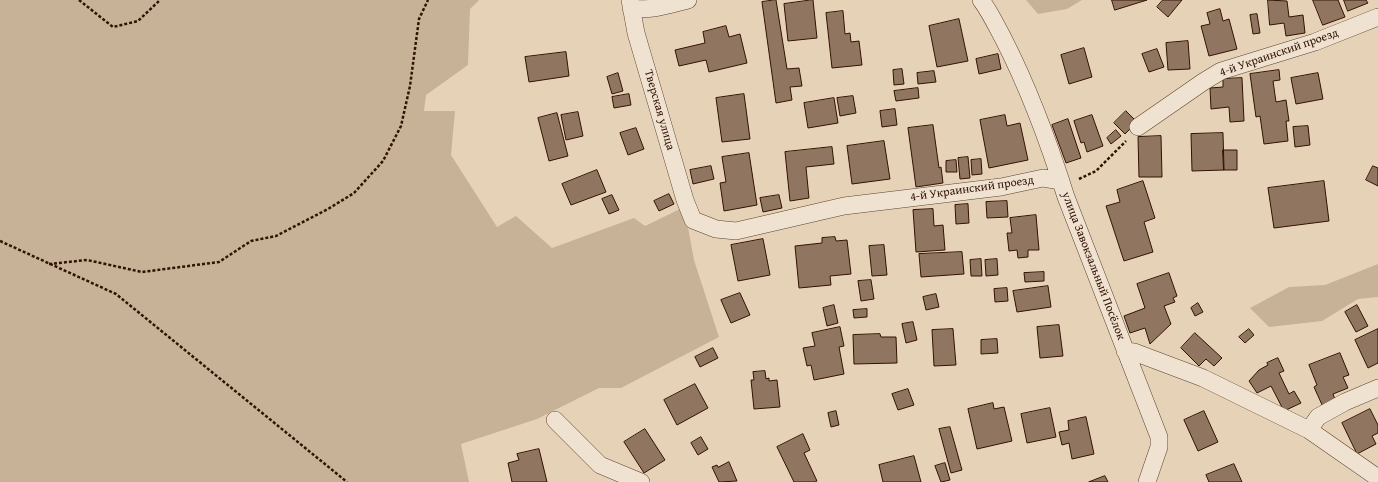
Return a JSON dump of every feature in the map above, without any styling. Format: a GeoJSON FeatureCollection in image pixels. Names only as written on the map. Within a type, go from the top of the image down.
{"type":"FeatureCollection","features":[{"type":"Feature","properties":{"kind":"street"},"geometry":{"type":"LineString","coordinates":[[630,4],[642,9],[659,8],[688,0]]}},
{"type":"Feature","properties":{"kind":"street","name":"улица Завокзальный Посёлок"},"geometry":{"type":"LineString","coordinates":[[981,0],[987,8],[1018,67],[1045,132],[1053,162],[1159,437],[1159,448],[1147,482]]}},
{"type":"Feature","properties":{"kind":"street","name":"Тверская улица"},"geometry":{"type":"LineString","coordinates":[[630,4],[643,55],[693,220]]}},
{"type":"Feature","properties":{"kind":"street","name":"4-й Украинский проезд"},"geometry":{"type":"LineString","coordinates":[[1138,127],[1221,71],[1315,42],[1378,18]]}},
{"type":"Feature","properties":{"kind":"street","name":"4-й Украинский проезд"},"geometry":{"type":"LineString","coordinates":[[693,220],[716,229],[736,231],[844,206],[1001,187],[1043,178],[1061,182]]}},
{"type":"Feature","properties":{"kind":"street","name":"улица Завокзальный Посёлок"},"geometry":{"type":"LineString","coordinates":[[1125,351],[1134,352],[1204,378],[1309,430],[1378,478]]}},
{"type":"Feature","properties":{"kind":"street"},"geometry":{"type":"LineString","coordinates":[[1309,430],[1318,417],[1345,402],[1378,388]]}},
{"type":"Feature","properties":{"kind":"street"},"geometry":{"type":"LineString","coordinates":[[555,420],[600,465],[641,482]]}},
{"type":"Feature","properties":{"kind":"path"},"geometry":{"type":"LineString","coordinates":[[80,0],[113,27],[138,21],[160,0]]}},
{"type":"Feature","properties":{"kind":"path"},"geometry":{"type":"LineString","coordinates":[[49,264],[87,260],[142,272],[219,262],[251,241],[276,236],[328,209],[354,193],[383,161],[402,126],[410,86],[419,19],[428,0]]}},
{"type":"Feature","properties":{"kind":"path"},"geometry":{"type":"LineString","coordinates":[[1061,182],[1079,179],[1096,171],[1121,148],[1138,127]]}},
{"type":"Feature","properties":{"kind":"path"},"geometry":{"type":"LineString","coordinates":[[0,241],[116,294],[347,482]]}},
{"type":"Feature","properties":{"kind":"shaded area"},"geometry":{"type":"Polygon","coordinates":[[[0,0],[479,0],[470,9],[468,65],[426,95],[424,111],[455,111],[451,155],[497,227],[516,216],[552,248],[634,218],[645,226],[680,209],[687,222],[694,260],[719,337],[621,388],[599,388],[537,419],[461,444],[469,482],[0,482],[0,0]]]}},
{"type":"Feature","properties":{"kind":"shaded area"},"geometry":{"type":"Polygon","coordinates":[[[1026,0],[1082,0],[1067,9],[1038,14],[1026,0]]]}},
{"type":"Feature","properties":{"kind":"shaded area"},"geometry":{"type":"Polygon","coordinates":[[[1378,264],[1378,297],[1358,299],[1322,321],[1269,327],[1250,308],[1289,287],[1325,285],[1378,264]]]}},
{"type":"Feature","properties":{"kind":"building"},"geometry":{"type":"Polygon","coordinates":[[[776,0],[787,69],[799,68],[802,86],[790,87],[792,100],[776,103],[762,2],[776,0]]]}},
{"type":"Feature","properties":{"kind":"building"},"geometry":{"type":"Polygon","coordinates":[[[813,0],[817,38],[788,41],[784,4],[813,0]]]}},
{"type":"Feature","properties":{"kind":"building"},"geometry":{"type":"Polygon","coordinates":[[[1112,0],[1147,0],[1115,10],[1112,0]]]}},
{"type":"Feature","properties":{"kind":"building"},"geometry":{"type":"Polygon","coordinates":[[[1163,0],[1182,0],[1168,17],[1157,7],[1163,0]]]}},
{"type":"Feature","properties":{"kind":"building"},"geometry":{"type":"Polygon","coordinates":[[[1268,0],[1287,1],[1289,17],[1303,15],[1305,33],[1286,36],[1284,23],[1270,25],[1268,0]]]}},
{"type":"Feature","properties":{"kind":"building"},"geometry":{"type":"Polygon","coordinates":[[[1313,0],[1338,0],[1345,17],[1323,25],[1313,0]]]}},
{"type":"Feature","properties":{"kind":"building"},"geometry":{"type":"Polygon","coordinates":[[[1344,0],[1366,0],[1368,3],[1348,11],[1344,0]]]}},
{"type":"Feature","properties":{"kind":"building"},"geometry":{"type":"Polygon","coordinates":[[[1220,9],[1223,21],[1229,19],[1237,49],[1209,56],[1201,26],[1210,24],[1207,13],[1220,9]]]}},
{"type":"Feature","properties":{"kind":"building"},"geometry":{"type":"Polygon","coordinates":[[[843,11],[845,34],[850,33],[851,42],[859,41],[862,65],[832,68],[826,13],[843,11]]]}},
{"type":"Feature","properties":{"kind":"building"},"geometry":{"type":"Polygon","coordinates":[[[1257,14],[1260,33],[1253,34],[1250,15],[1257,14]]]}},
{"type":"Feature","properties":{"kind":"building"},"geometry":{"type":"Polygon","coordinates":[[[959,19],[968,61],[937,67],[929,26],[959,19]]]}},
{"type":"Feature","properties":{"kind":"building"},"geometry":{"type":"Polygon","coordinates":[[[726,26],[729,37],[740,34],[747,63],[709,72],[706,60],[679,66],[675,50],[705,43],[703,32],[726,26]]]}},
{"type":"Feature","properties":{"kind":"building"},"geometry":{"type":"Polygon","coordinates":[[[1188,41],[1190,69],[1168,70],[1166,43],[1188,41]]]}},
{"type":"Feature","properties":{"kind":"building"},"geometry":{"type":"Polygon","coordinates":[[[1084,48],[1092,77],[1069,84],[1061,55],[1084,48]]]}},
{"type":"Feature","properties":{"kind":"building"},"geometry":{"type":"Polygon","coordinates":[[[1157,49],[1164,67],[1149,72],[1142,54],[1157,49]]]}},
{"type":"Feature","properties":{"kind":"building"},"geometry":{"type":"Polygon","coordinates":[[[566,52],[569,76],[529,82],[525,57],[566,52]]]}},
{"type":"Feature","properties":{"kind":"building"},"geometry":{"type":"Polygon","coordinates":[[[998,54],[1001,69],[979,74],[976,59],[998,54]]]}},
{"type":"Feature","properties":{"kind":"building"},"geometry":{"type":"Polygon","coordinates":[[[902,69],[904,84],[894,85],[893,70],[902,69]]]}},
{"type":"Feature","properties":{"kind":"building"},"geometry":{"type":"Polygon","coordinates":[[[1279,70],[1280,80],[1273,81],[1276,102],[1286,100],[1289,121],[1286,121],[1288,141],[1264,144],[1260,116],[1256,117],[1250,74],[1279,70]]]}},
{"type":"Feature","properties":{"kind":"building"},"geometry":{"type":"Polygon","coordinates":[[[934,71],[936,82],[918,84],[917,73],[934,71]]]}},
{"type":"Feature","properties":{"kind":"building"},"geometry":{"type":"Polygon","coordinates":[[[618,73],[623,91],[612,94],[607,77],[618,73]]]}},
{"type":"Feature","properties":{"kind":"building"},"geometry":{"type":"Polygon","coordinates":[[[1318,73],[1323,99],[1296,104],[1291,78],[1318,73]]]}},
{"type":"Feature","properties":{"kind":"building"},"geometry":{"type":"Polygon","coordinates":[[[1242,78],[1244,121],[1230,122],[1229,107],[1211,109],[1210,88],[1223,87],[1223,79],[1242,78]]]}},
{"type":"Feature","properties":{"kind":"building"},"geometry":{"type":"Polygon","coordinates":[[[918,88],[919,98],[896,101],[894,91],[918,88]]]}},
{"type":"Feature","properties":{"kind":"building"},"geometry":{"type":"Polygon","coordinates":[[[629,94],[631,105],[614,108],[612,97],[629,94]]]}},
{"type":"Feature","properties":{"kind":"building"},"geometry":{"type":"Polygon","coordinates":[[[744,94],[750,139],[722,142],[716,98],[744,94]]]}},
{"type":"Feature","properties":{"kind":"building"},"geometry":{"type":"Polygon","coordinates":[[[853,96],[856,113],[840,116],[837,98],[853,96]]]}},
{"type":"Feature","properties":{"kind":"building"},"geometry":{"type":"Polygon","coordinates":[[[834,98],[838,123],[808,128],[804,103],[834,98]]]}},
{"type":"Feature","properties":{"kind":"building"},"geometry":{"type":"Polygon","coordinates":[[[895,109],[897,125],[882,127],[880,111],[895,109]]]}},
{"type":"Feature","properties":{"kind":"building"},"geometry":{"type":"Polygon","coordinates":[[[1126,111],[1137,122],[1125,134],[1114,123],[1126,111]]]}},
{"type":"Feature","properties":{"kind":"building"},"geometry":{"type":"Polygon","coordinates":[[[578,112],[583,136],[566,140],[561,115],[578,112]]]}},
{"type":"Feature","properties":{"kind":"building"},"geometry":{"type":"Polygon","coordinates":[[[557,113],[568,156],[549,161],[538,118],[557,113]]]}},
{"type":"Feature","properties":{"kind":"building"},"geometry":{"type":"Polygon","coordinates":[[[1005,115],[1007,126],[1020,123],[1028,160],[989,168],[980,120],[1005,115]]]}},
{"type":"Feature","properties":{"kind":"building"},"geometry":{"type":"Polygon","coordinates":[[[1092,115],[1103,146],[1087,152],[1084,142],[1081,143],[1074,121],[1092,115]]]}},
{"type":"Feature","properties":{"kind":"building"},"geometry":{"type":"Polygon","coordinates":[[[1068,119],[1081,158],[1066,163],[1052,125],[1068,119]]]}},
{"type":"Feature","properties":{"kind":"building"},"geometry":{"type":"Polygon","coordinates":[[[933,125],[939,168],[941,167],[943,183],[916,187],[908,128],[933,125]]]}},
{"type":"Feature","properties":{"kind":"building"},"geometry":{"type":"Polygon","coordinates":[[[1308,126],[1310,145],[1295,147],[1293,127],[1308,126]]]}},
{"type":"Feature","properties":{"kind":"building"},"geometry":{"type":"Polygon","coordinates":[[[636,128],[644,149],[628,155],[620,133],[636,128]]]}},
{"type":"Feature","properties":{"kind":"building"},"geometry":{"type":"Polygon","coordinates":[[[1116,130],[1121,136],[1111,144],[1107,138],[1116,130]]]}},
{"type":"Feature","properties":{"kind":"building"},"geometry":{"type":"Polygon","coordinates":[[[1223,133],[1224,170],[1192,171],[1191,134],[1223,133]]]}},
{"type":"Feature","properties":{"kind":"building"},"geometry":{"type":"Polygon","coordinates":[[[1161,136],[1162,177],[1139,177],[1138,137],[1161,136]]]}},
{"type":"Feature","properties":{"kind":"building"},"geometry":{"type":"Polygon","coordinates":[[[884,141],[890,179],[852,184],[847,146],[884,141]]]}},
{"type":"Feature","properties":{"kind":"building"},"geometry":{"type":"Polygon","coordinates":[[[832,147],[834,164],[806,167],[809,198],[790,201],[785,152],[832,147]]]}},
{"type":"Feature","properties":{"kind":"building"},"geometry":{"type":"Polygon","coordinates":[[[1223,150],[1237,150],[1237,170],[1224,170],[1223,150]]]}},
{"type":"Feature","properties":{"kind":"building"},"geometry":{"type":"Polygon","coordinates":[[[749,153],[757,205],[724,211],[720,183],[726,182],[722,157],[749,153]]]}},
{"type":"Feature","properties":{"kind":"building"},"geometry":{"type":"Polygon","coordinates":[[[968,157],[970,178],[960,179],[958,158],[968,157]]]}},
{"type":"Feature","properties":{"kind":"building"},"geometry":{"type":"Polygon","coordinates":[[[981,159],[982,174],[972,175],[971,160],[981,159]]]}},
{"type":"Feature","properties":{"kind":"building"},"geometry":{"type":"Polygon","coordinates":[[[956,160],[957,172],[946,172],[946,161],[956,160]]]}},
{"type":"Feature","properties":{"kind":"building"},"geometry":{"type":"Polygon","coordinates":[[[711,166],[714,179],[693,184],[690,170],[711,166]]]}},
{"type":"Feature","properties":{"kind":"building"},"geometry":{"type":"Polygon","coordinates":[[[1373,166],[1378,168],[1378,186],[1366,180],[1373,166]]]}},
{"type":"Feature","properties":{"kind":"building"},"geometry":{"type":"Polygon","coordinates":[[[597,170],[606,192],[571,205],[562,184],[597,170]]]}},
{"type":"Feature","properties":{"kind":"building"},"geometry":{"type":"Polygon","coordinates":[[[1143,181],[1155,218],[1144,222],[1153,252],[1124,261],[1106,206],[1120,202],[1117,190],[1143,181]]]}},
{"type":"Feature","properties":{"kind":"building"},"geometry":{"type":"Polygon","coordinates":[[[1324,181],[1329,221],[1274,228],[1268,188],[1324,181]]]}},
{"type":"Feature","properties":{"kind":"building"},"geometry":{"type":"Polygon","coordinates":[[[669,194],[674,204],[659,211],[654,201],[669,194]]]}},
{"type":"Feature","properties":{"kind":"building"},"geometry":{"type":"Polygon","coordinates":[[[612,195],[619,210],[609,214],[602,199],[612,195]]]}},
{"type":"Feature","properties":{"kind":"building"},"geometry":{"type":"Polygon","coordinates":[[[779,195],[782,208],[763,212],[760,198],[779,195]]]}},
{"type":"Feature","properties":{"kind":"building"},"geometry":{"type":"Polygon","coordinates":[[[1007,201],[1008,217],[987,218],[986,202],[1007,201]]]}},
{"type":"Feature","properties":{"kind":"building"},"geometry":{"type":"Polygon","coordinates":[[[968,204],[969,223],[956,224],[955,205],[968,204]]]}},
{"type":"Feature","properties":{"kind":"building"},"geometry":{"type":"Polygon","coordinates":[[[933,209],[934,226],[943,225],[945,250],[916,252],[913,210],[933,209]]]}},
{"type":"Feature","properties":{"kind":"building"},"geometry":{"type":"Polygon","coordinates":[[[1036,215],[1039,250],[1028,250],[1028,257],[1018,258],[1017,250],[1009,251],[1007,233],[1012,233],[1010,218],[1036,215]]]}},
{"type":"Feature","properties":{"kind":"building"},"geometry":{"type":"Polygon","coordinates":[[[835,237],[836,241],[847,240],[851,274],[830,276],[831,285],[799,288],[795,246],[822,243],[822,238],[835,237]]]}},
{"type":"Feature","properties":{"kind":"building"},"geometry":{"type":"Polygon","coordinates":[[[763,239],[770,275],[738,281],[731,245],[763,239]]]}},
{"type":"Feature","properties":{"kind":"building"},"geometry":{"type":"Polygon","coordinates":[[[884,245],[887,275],[872,276],[869,246],[884,245]]]}},
{"type":"Feature","properties":{"kind":"building"},"geometry":{"type":"Polygon","coordinates":[[[962,252],[964,274],[921,277],[919,254],[962,252]]]}},
{"type":"Feature","properties":{"kind":"building"},"geometry":{"type":"Polygon","coordinates":[[[981,259],[982,276],[971,276],[970,260],[981,259]]]}},
{"type":"Feature","properties":{"kind":"building"},"geometry":{"type":"Polygon","coordinates":[[[997,259],[998,275],[986,276],[985,260],[997,259]]]}},
{"type":"Feature","properties":{"kind":"building"},"geometry":{"type":"Polygon","coordinates":[[[1044,272],[1044,281],[1025,282],[1024,273],[1044,272]]]}},
{"type":"Feature","properties":{"kind":"building"},"geometry":{"type":"Polygon","coordinates":[[[1169,273],[1177,296],[1173,298],[1175,302],[1164,306],[1171,324],[1150,344],[1145,328],[1130,333],[1124,316],[1145,308],[1137,284],[1169,273]]]}},
{"type":"Feature","properties":{"kind":"building"},"geometry":{"type":"Polygon","coordinates":[[[871,280],[874,299],[861,301],[858,281],[871,280]]]}},
{"type":"Feature","properties":{"kind":"building"},"geometry":{"type":"Polygon","coordinates":[[[1048,286],[1051,307],[1017,312],[1013,291],[1048,286]]]}},
{"type":"Feature","properties":{"kind":"building"},"geometry":{"type":"Polygon","coordinates":[[[1007,288],[1008,301],[995,302],[994,289],[1007,288]]]}},
{"type":"Feature","properties":{"kind":"building"},"geometry":{"type":"Polygon","coordinates":[[[740,293],[750,315],[731,323],[721,300],[740,293]]]}},
{"type":"Feature","properties":{"kind":"building"},"geometry":{"type":"Polygon","coordinates":[[[936,294],[939,307],[926,310],[923,297],[936,294]]]}},
{"type":"Feature","properties":{"kind":"building"},"geometry":{"type":"Polygon","coordinates":[[[1198,303],[1203,312],[1195,316],[1191,308],[1198,303]]]}},
{"type":"Feature","properties":{"kind":"building"},"geometry":{"type":"Polygon","coordinates":[[[834,305],[838,323],[827,326],[823,308],[834,305]]]}},
{"type":"Feature","properties":{"kind":"building"},"geometry":{"type":"Polygon","coordinates":[[[1357,305],[1368,326],[1356,332],[1345,312],[1357,305]]]}},
{"type":"Feature","properties":{"kind":"building"},"geometry":{"type":"Polygon","coordinates":[[[867,309],[867,317],[854,318],[853,310],[867,309]]]}},
{"type":"Feature","properties":{"kind":"building"},"geometry":{"type":"Polygon","coordinates":[[[913,322],[917,340],[906,343],[902,324],[913,322]]]}},
{"type":"Feature","properties":{"kind":"building"},"geometry":{"type":"Polygon","coordinates":[[[1059,325],[1063,356],[1040,358],[1037,327],[1059,325]]]}},
{"type":"Feature","properties":{"kind":"building"},"geometry":{"type":"Polygon","coordinates":[[[840,327],[844,346],[839,347],[844,374],[814,380],[811,365],[807,366],[803,348],[815,346],[812,333],[840,327]]]}},
{"type":"Feature","properties":{"kind":"building"},"geometry":{"type":"Polygon","coordinates":[[[953,329],[956,365],[934,366],[932,330],[953,329]]]}},
{"type":"Feature","properties":{"kind":"building"},"geometry":{"type":"Polygon","coordinates":[[[1249,329],[1254,335],[1245,343],[1239,337],[1249,329]]]}},
{"type":"Feature","properties":{"kind":"building"},"geometry":{"type":"Polygon","coordinates":[[[1378,329],[1378,363],[1368,368],[1355,340],[1378,329]]]}},
{"type":"Feature","properties":{"kind":"building"},"geometry":{"type":"Polygon","coordinates":[[[1195,333],[1222,358],[1214,366],[1206,359],[1199,366],[1181,348],[1195,333]]]}},
{"type":"Feature","properties":{"kind":"building"},"geometry":{"type":"Polygon","coordinates":[[[880,334],[881,337],[896,337],[897,363],[854,364],[853,335],[880,334]]]}},
{"type":"Feature","properties":{"kind":"building"},"geometry":{"type":"Polygon","coordinates":[[[997,339],[998,353],[981,354],[981,340],[997,339]]]}},
{"type":"Feature","properties":{"kind":"building"},"geometry":{"type":"Polygon","coordinates":[[[713,348],[718,358],[700,367],[695,357],[713,348]]]}},
{"type":"Feature","properties":{"kind":"building"},"geometry":{"type":"Polygon","coordinates":[[[1340,353],[1349,375],[1343,377],[1348,388],[1333,394],[1336,402],[1323,407],[1314,387],[1317,385],[1309,365],[1340,353]]]}},
{"type":"Feature","properties":{"kind":"building"},"geometry":{"type":"Polygon","coordinates":[[[1278,358],[1284,371],[1279,373],[1289,394],[1294,391],[1301,403],[1284,411],[1271,386],[1257,393],[1249,381],[1259,370],[1268,365],[1267,363],[1278,358]]]}},
{"type":"Feature","properties":{"kind":"building"},"geometry":{"type":"Polygon","coordinates":[[[765,371],[766,379],[769,378],[769,381],[777,380],[780,407],[754,409],[751,380],[754,380],[753,372],[765,371]]]}},
{"type":"Feature","properties":{"kind":"building"},"geometry":{"type":"Polygon","coordinates":[[[695,384],[708,408],[677,425],[664,400],[695,384]]]}},
{"type":"Feature","properties":{"kind":"building"},"geometry":{"type":"Polygon","coordinates":[[[908,389],[914,405],[898,410],[892,394],[908,389]]]}},
{"type":"Feature","properties":{"kind":"building"},"geometry":{"type":"Polygon","coordinates":[[[993,403],[994,409],[1004,407],[1012,441],[977,449],[968,409],[993,403]]]}},
{"type":"Feature","properties":{"kind":"building"},"geometry":{"type":"Polygon","coordinates":[[[1050,408],[1056,437],[1027,443],[1021,414],[1050,408]]]}},
{"type":"Feature","properties":{"kind":"building"},"geometry":{"type":"Polygon","coordinates":[[[1370,409],[1378,425],[1378,433],[1372,436],[1376,444],[1357,454],[1342,423],[1370,409]]]}},
{"type":"Feature","properties":{"kind":"building"},"geometry":{"type":"Polygon","coordinates":[[[836,411],[839,425],[831,427],[828,413],[836,411]]]}},
{"type":"Feature","properties":{"kind":"building"},"geometry":{"type":"Polygon","coordinates":[[[1204,411],[1218,442],[1198,451],[1184,420],[1204,411]]]}},
{"type":"Feature","properties":{"kind":"building"},"geometry":{"type":"Polygon","coordinates":[[[1086,417],[1094,454],[1072,459],[1069,443],[1062,445],[1059,432],[1069,430],[1068,421],[1086,417]]]}},
{"type":"Feature","properties":{"kind":"building"},"geometry":{"type":"Polygon","coordinates":[[[950,427],[962,470],[951,473],[939,429],[950,427]]]}},
{"type":"Feature","properties":{"kind":"building"},"geometry":{"type":"Polygon","coordinates":[[[645,429],[665,460],[644,473],[624,442],[645,429]]]}},
{"type":"Feature","properties":{"kind":"building"},"geometry":{"type":"Polygon","coordinates":[[[803,434],[810,450],[804,453],[817,481],[815,482],[794,482],[777,447],[803,434]]]}},
{"type":"Feature","properties":{"kind":"building"},"geometry":{"type":"Polygon","coordinates":[[[701,437],[708,449],[698,455],[691,443],[701,437]]]}},
{"type":"Feature","properties":{"kind":"building"},"geometry":{"type":"Polygon","coordinates":[[[539,449],[547,482],[512,482],[508,463],[519,460],[517,454],[539,449]]]}},
{"type":"Feature","properties":{"kind":"building"},"geometry":{"type":"Polygon","coordinates":[[[914,456],[921,482],[883,482],[879,465],[914,456]]]}},
{"type":"Feature","properties":{"kind":"building"},"geometry":{"type":"Polygon","coordinates":[[[729,462],[737,481],[719,482],[712,467],[717,465],[718,467],[729,462]]]}},
{"type":"Feature","properties":{"kind":"building"},"geometry":{"type":"Polygon","coordinates":[[[945,463],[950,480],[941,482],[935,466],[945,463]]]}},
{"type":"Feature","properties":{"kind":"building"},"geometry":{"type":"Polygon","coordinates":[[[1234,464],[1242,482],[1209,482],[1206,475],[1234,464]]]}},
{"type":"Feature","properties":{"kind":"building"},"geometry":{"type":"Polygon","coordinates":[[[1105,476],[1108,482],[1089,482],[1105,476]]]}}]}
